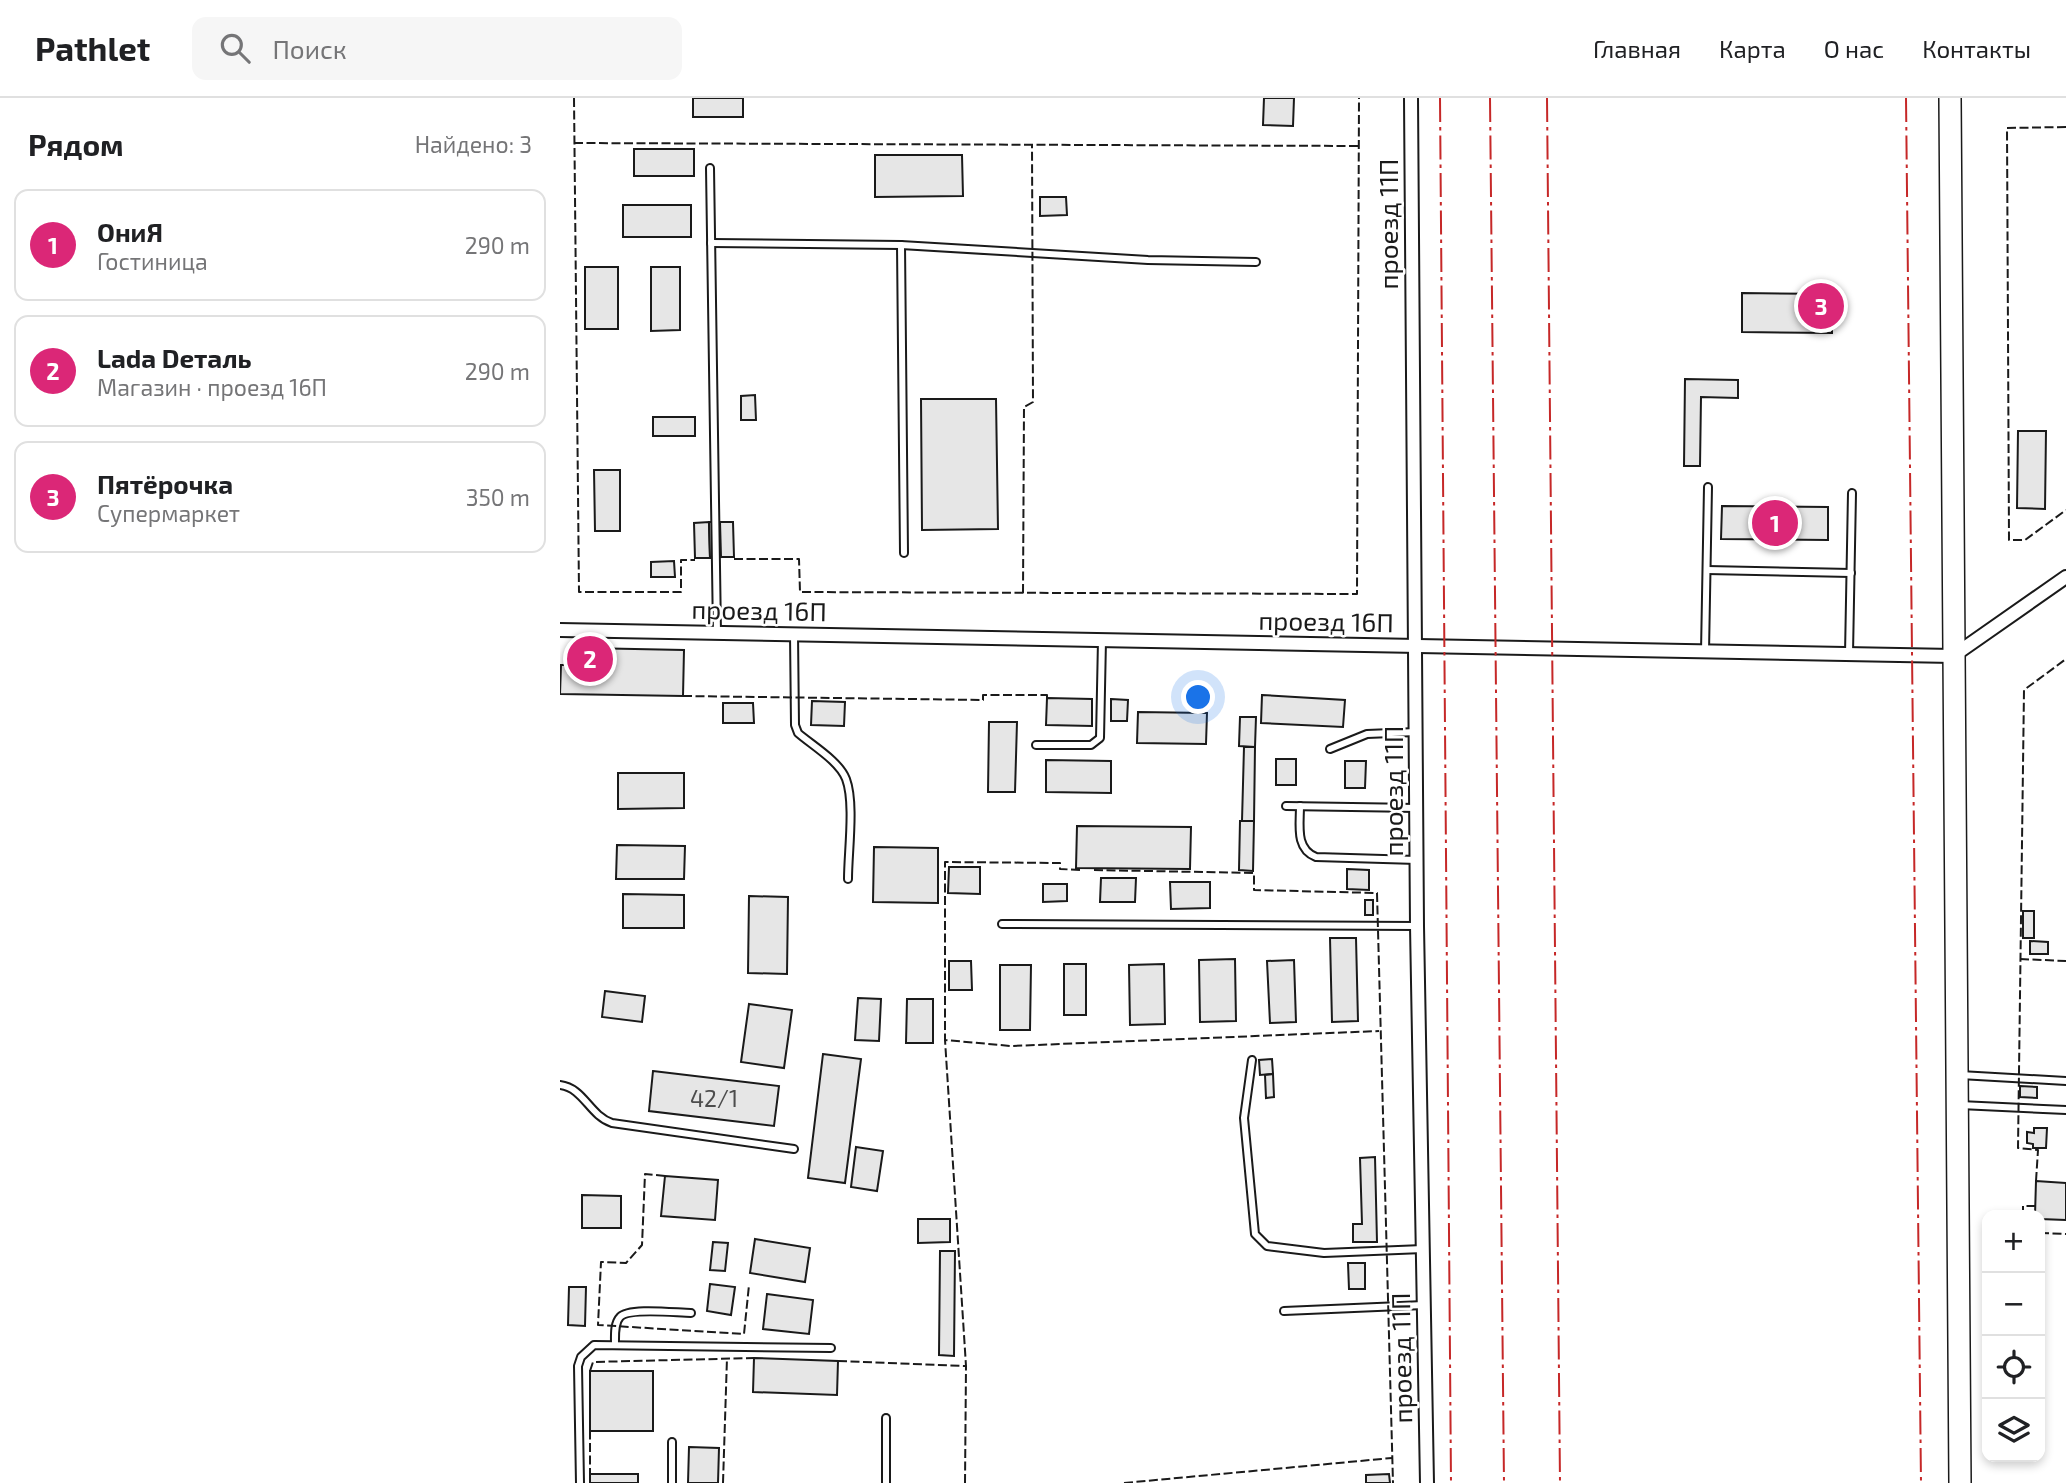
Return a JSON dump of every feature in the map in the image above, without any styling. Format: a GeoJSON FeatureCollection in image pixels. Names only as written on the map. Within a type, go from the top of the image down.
{"type":"FeatureCollection","features":[{"type":"Feature","properties":{"kind":"highway"},"geometry":{"type":"LineString","coordinates":[[1950,98],[1960,1483]]}},
{"type":"Feature","properties":{"kind":"street","name":"проезд 11П"},"geometry":{"type":"LineString","coordinates":[[1411,98],[1417,926],[1427,1483]]}},
{"type":"Feature","properties":{"kind":"street"},"geometry":{"type":"LineString","coordinates":[[1953,656],[2066,577]]}},
{"type":"Feature","properties":{"kind":"street","name":"проезд 16П"},"geometry":{"type":"LineString","coordinates":[[560,629],[1953,656]]}},
{"type":"Feature","properties":{"kind":"lane"},"geometry":{"type":"LineString","coordinates":[[710,168],[717,633]]}},
{"type":"Feature","properties":{"kind":"lane"},"geometry":{"type":"LineString","coordinates":[[711,243],[901,245],[1148,260],[1256,261]]}},
{"type":"Feature","properties":{"kind":"lane"},"geometry":{"type":"LineString","coordinates":[[901,245],[904,553]]}},
{"type":"Feature","properties":{"kind":"lane"},"geometry":{"type":"LineString","coordinates":[[1705,652],[1708,487]]}},
{"type":"Feature","properties":{"kind":"lane"},"geometry":{"type":"LineString","coordinates":[[1849,654],[1852,493]]}},
{"type":"Feature","properties":{"kind":"lane"},"geometry":{"type":"LineString","coordinates":[[1707,570],[1851,573]]}},
{"type":"Feature","properties":{"kind":"lane"},"geometry":{"type":"LineString","coordinates":[[794,634],[795,725],[798,733],[839,768],[846,778],[849,794],[848,879]]}},
{"type":"Feature","properties":{"kind":"lane"},"geometry":{"type":"LineString","coordinates":[[1036,745],[1091,745],[1100,738],[1102,640]]}},
{"type":"Feature","properties":{"kind":"lane"},"geometry":{"type":"LineString","coordinates":[[1330,749],[1367,734],[1416,732]]}},
{"type":"Feature","properties":{"kind":"lane"},"geometry":{"type":"LineString","coordinates":[[1286,806],[1417,808]]}},
{"type":"Feature","properties":{"kind":"lane"},"geometry":{"type":"LineString","coordinates":[[1300,806],[1301,844],[1308,854],[1316,857],[1417,860]]}},
{"type":"Feature","properties":{"kind":"lane"},"geometry":{"type":"LineString","coordinates":[[1002,925],[1417,926]]}},
{"type":"Feature","properties":{"kind":"lane"},"geometry":{"type":"LineString","coordinates":[[1252,1060],[1244,1118],[1255,1234],[1260,1241],[1268,1246],[1324,1253],[1423,1249]]}},
{"type":"Feature","properties":{"kind":"lane"},"geometry":{"type":"LineString","coordinates":[[1956,1075],[2066,1081]]}},
{"type":"Feature","properties":{"kind":"lane"},"geometry":{"type":"LineString","coordinates":[[560,1085],[576,1090],[596,1114],[612,1123],[794,1149]]}},
{"type":"Feature","properties":{"kind":"lane"},"geometry":{"type":"LineString","coordinates":[[1957,1105],[2066,1110]]}},
{"type":"Feature","properties":{"kind":"lane"},"geometry":{"type":"LineString","coordinates":[[1284,1311],[1424,1305]]}},
{"type":"Feature","properties":{"kind":"lane"},"geometry":{"type":"LineString","coordinates":[[614,1344],[617,1321],[629,1312],[691,1313]]}},
{"type":"Feature","properties":{"kind":"lane"},"geometry":{"type":"LineString","coordinates":[[580,1483],[578,1366],[587,1349],[614,1344],[831,1348]]}},
{"type":"Feature","properties":{"kind":"lane"},"geometry":{"type":"LineString","coordinates":[[886,1418],[886,1483]]}},
{"type":"Feature","properties":{"kind":"lane"},"geometry":{"type":"LineString","coordinates":[[671,1483],[673,1442]]}},
{"type":"Feature","properties":{"kind":"building"},"geometry":{"type":"Polygon","coordinates":[[[693,98],[743,98],[743,117],[693,117],[693,98]]]}},
{"type":"Feature","properties":{"kind":"building"},"geometry":{"type":"Polygon","coordinates":[[[1264,98],[1294,98],[1293,126],[1263,125],[1264,98]]]}},
{"type":"Feature","properties":{"kind":"building"},"geometry":{"type":"Polygon","coordinates":[[[634,149],[694,149],[694,176],[634,176],[634,149]]]}},
{"type":"Feature","properties":{"kind":"building"},"geometry":{"type":"Polygon","coordinates":[[[875,155],[962,155],[963,196],[875,197],[875,155]]]}},
{"type":"Feature","properties":{"kind":"building"},"geometry":{"type":"Polygon","coordinates":[[[1040,197],[1066,197],[1067,215],[1040,216],[1040,197]]]}},
{"type":"Feature","properties":{"kind":"building"},"geometry":{"type":"Polygon","coordinates":[[[623,205],[691,205],[691,237],[623,237],[623,205]]]}},
{"type":"Feature","properties":{"kind":"building"},"geometry":{"type":"Polygon","coordinates":[[[585,267],[618,267],[618,329],[585,329],[585,267]]]}},
{"type":"Feature","properties":{"kind":"building"},"geometry":{"type":"Polygon","coordinates":[[[651,267],[680,267],[680,330],[651,331],[651,267]]]}},
{"type":"Feature","properties":{"kind":"building"},"geometry":{"type":"Polygon","coordinates":[[[1742,293],[1832,294],[1832,333],[1742,332],[1742,293]]]}},
{"type":"Feature","properties":{"kind":"building"},"geometry":{"type":"Polygon","coordinates":[[[1685,379],[1738,380],[1738,398],[1701,397],[1700,466],[1684,466],[1685,379]]]}},
{"type":"Feature","properties":{"kind":"building"},"geometry":{"type":"Polygon","coordinates":[[[755,395],[756,420],[741,420],[741,396],[755,395]]]}},
{"type":"Feature","properties":{"kind":"building"},"geometry":{"type":"Polygon","coordinates":[[[921,399],[996,399],[998,529],[922,530],[921,399]]]}},
{"type":"Feature","properties":{"kind":"building"},"geometry":{"type":"Polygon","coordinates":[[[653,417],[695,417],[695,436],[653,436],[653,417]]]}},
{"type":"Feature","properties":{"kind":"building"},"geometry":{"type":"Polygon","coordinates":[[[2018,431],[2046,431],[2045,509],[2017,508],[2018,431]]]}},
{"type":"Feature","properties":{"kind":"building"},"geometry":{"type":"Polygon","coordinates":[[[594,470],[620,470],[620,531],[595,531],[594,470]]]}},
{"type":"Feature","properties":{"kind":"building"},"geometry":{"type":"Polygon","coordinates":[[[1722,506],[1828,507],[1828,540],[1721,539],[1722,506]]]}},
{"type":"Feature","properties":{"kind":"building"},"geometry":{"type":"Polygon","coordinates":[[[709,522],[710,558],[695,558],[694,523],[709,522]]]}},
{"type":"Feature","properties":{"kind":"building"},"geometry":{"type":"Polygon","coordinates":[[[709,522],[720,522],[721,557],[710,558],[709,522]]]}},
{"type":"Feature","properties":{"kind":"building"},"geometry":{"type":"Polygon","coordinates":[[[720,522],[733,522],[734,557],[721,557],[720,522]]]}},
{"type":"Feature","properties":{"kind":"building"},"geometry":{"type":"Polygon","coordinates":[[[674,561],[675,577],[651,577],[651,562],[674,561]]]}},
{"type":"Feature","properties":{"kind":"building"},"geometry":{"type":"Polygon","coordinates":[[[585,648],[684,650],[683,696],[560,694],[561,665],[585,665],[585,648]]]}},
{"type":"Feature","properties":{"kind":"building"},"geometry":{"type":"Polygon","coordinates":[[[1262,695],[1345,700],[1343,727],[1261,723],[1262,695]]]}},
{"type":"Feature","properties":{"kind":"building"},"geometry":{"type":"Polygon","coordinates":[[[1047,698],[1092,699],[1092,726],[1046,725],[1047,698]]]}},
{"type":"Feature","properties":{"kind":"building"},"geometry":{"type":"Polygon","coordinates":[[[1111,699],[1128,700],[1127,721],[1111,721],[1111,699]]]}},
{"type":"Feature","properties":{"kind":"building"},"geometry":{"type":"Polygon","coordinates":[[[812,701],[845,702],[844,726],[811,725],[812,701]]]}},
{"type":"Feature","properties":{"kind":"building"},"geometry":{"type":"Polygon","coordinates":[[[723,703],[753,703],[754,723],[723,723],[723,703]]]}},
{"type":"Feature","properties":{"kind":"building"},"geometry":{"type":"Polygon","coordinates":[[[1138,712],[1207,713],[1206,744],[1137,743],[1138,712]]]}},
{"type":"Feature","properties":{"kind":"building"},"geometry":{"type":"Polygon","coordinates":[[[1240,717],[1256,717],[1255,747],[1239,746],[1240,717]]]}},
{"type":"Feature","properties":{"kind":"building"},"geometry":{"type":"Polygon","coordinates":[[[989,722],[1017,722],[1015,792],[988,792],[989,722]]]}},
{"type":"Feature","properties":{"kind":"building"},"geometry":{"type":"Polygon","coordinates":[[[1244,747],[1255,747],[1254,821],[1242,821],[1244,747]]]}},
{"type":"Feature","properties":{"kind":"building"},"geometry":{"type":"Polygon","coordinates":[[[1276,759],[1296,759],[1296,785],[1276,785],[1276,759]]]}},
{"type":"Feature","properties":{"kind":"building"},"geometry":{"type":"Polygon","coordinates":[[[1046,760],[1111,761],[1111,793],[1046,792],[1046,760]]]}},
{"type":"Feature","properties":{"kind":"building"},"geometry":{"type":"Polygon","coordinates":[[[1345,761],[1366,761],[1365,788],[1345,788],[1345,761]]]}},
{"type":"Feature","properties":{"kind":"building"},"geometry":{"type":"Polygon","coordinates":[[[618,773],[684,773],[684,808],[618,809],[618,773]]]}},
{"type":"Feature","properties":{"kind":"building"},"geometry":{"type":"Polygon","coordinates":[[[1240,821],[1254,821],[1253,871],[1239,870],[1240,821]]]}},
{"type":"Feature","properties":{"kind":"building"},"geometry":{"type":"Polygon","coordinates":[[[1077,826],[1191,827],[1190,869],[1076,868],[1077,826]]]}},
{"type":"Feature","properties":{"kind":"building"},"geometry":{"type":"Polygon","coordinates":[[[617,845],[685,846],[684,879],[616,879],[617,845]]]}},
{"type":"Feature","properties":{"kind":"building"},"geometry":{"type":"Polygon","coordinates":[[[874,847],[938,848],[938,903],[873,902],[874,847]]]}},
{"type":"Feature","properties":{"kind":"building"},"geometry":{"type":"Polygon","coordinates":[[[949,867],[980,867],[980,894],[948,893],[949,867]]]}},
{"type":"Feature","properties":{"kind":"building"},"geometry":{"type":"Polygon","coordinates":[[[1347,869],[1369,870],[1369,890],[1347,889],[1347,869]]]}},
{"type":"Feature","properties":{"kind":"building"},"geometry":{"type":"Polygon","coordinates":[[[1101,878],[1136,878],[1135,902],[1100,902],[1101,878]]]}},
{"type":"Feature","properties":{"kind":"building"},"geometry":{"type":"Polygon","coordinates":[[[1170,882],[1210,882],[1210,908],[1171,909],[1170,882]]]}},
{"type":"Feature","properties":{"kind":"building"},"geometry":{"type":"Polygon","coordinates":[[[1043,884],[1067,884],[1067,901],[1043,902],[1043,884]]]}},
{"type":"Feature","properties":{"kind":"building"},"geometry":{"type":"Polygon","coordinates":[[[623,894],[684,895],[684,928],[623,928],[623,894]]]}},
{"type":"Feature","properties":{"kind":"building"},"geometry":{"type":"Polygon","coordinates":[[[749,896],[788,897],[787,974],[748,973],[749,896]]]}},
{"type":"Feature","properties":{"kind":"building"},"geometry":{"type":"Polygon","coordinates":[[[1365,900],[1373,900],[1373,915],[1365,915],[1365,900]]]}},
{"type":"Feature","properties":{"kind":"building"},"geometry":{"type":"Polygon","coordinates":[[[2023,911],[2034,911],[2034,938],[2023,938],[2023,911]]]}},
{"type":"Feature","properties":{"kind":"building"},"geometry":{"type":"Polygon","coordinates":[[[1330,938],[1356,938],[1358,1021],[1332,1022],[1330,938]]]}},
{"type":"Feature","properties":{"kind":"building"},"geometry":{"type":"Polygon","coordinates":[[[2030,941],[2048,942],[2048,954],[2030,954],[2030,941]]]}},
{"type":"Feature","properties":{"kind":"building"},"geometry":{"type":"Polygon","coordinates":[[[1235,959],[1236,1021],[1200,1022],[1199,960],[1235,959]]]}},
{"type":"Feature","properties":{"kind":"building"},"geometry":{"type":"Polygon","coordinates":[[[1294,960],[1296,1022],[1270,1023],[1267,961],[1294,960]]]}},
{"type":"Feature","properties":{"kind":"building"},"geometry":{"type":"Polygon","coordinates":[[[949,961],[971,961],[972,990],[949,990],[949,961]]]}},
{"type":"Feature","properties":{"kind":"building"},"geometry":{"type":"Polygon","coordinates":[[[1064,964],[1086,964],[1086,1015],[1064,1015],[1064,964]]]}},
{"type":"Feature","properties":{"kind":"building"},"geometry":{"type":"Polygon","coordinates":[[[1164,964],[1165,1024],[1130,1025],[1129,965],[1164,964]]]}},
{"type":"Feature","properties":{"kind":"building"},"geometry":{"type":"Polygon","coordinates":[[[1000,965],[1031,965],[1030,1030],[1000,1030],[1000,965]]]}},
{"type":"Feature","properties":{"kind":"building"},"geometry":{"type":"Polygon","coordinates":[[[605,991],[645,996],[642,1022],[602,1017],[605,991]]]}},
{"type":"Feature","properties":{"kind":"building"},"geometry":{"type":"Polygon","coordinates":[[[858,998],[881,999],[879,1041],[855,1040],[858,998]]]}},
{"type":"Feature","properties":{"kind":"building"},"geometry":{"type":"Polygon","coordinates":[[[907,999],[933,999],[933,1043],[906,1043],[907,999]]]}},
{"type":"Feature","properties":{"kind":"building"},"geometry":{"type":"Polygon","coordinates":[[[749,1004],[792,1010],[784,1068],[741,1062],[749,1004]]]}},
{"type":"Feature","properties":{"kind":"building"},"geometry":{"type":"Polygon","coordinates":[[[823,1054],[861,1059],[845,1183],[808,1178],[823,1054]]]}},
{"type":"Feature","properties":{"kind":"building"},"geometry":{"type":"Polygon","coordinates":[[[1272,1059],[1273,1074],[1260,1075],[1259,1060],[1272,1059]]]}},
{"type":"Feature","properties":{"kind":"building"},"geometry":{"type":"Polygon","coordinates":[[[653,1071],[779,1086],[774,1126],[649,1111],[653,1071]]]}},
{"type":"Feature","properties":{"kind":"building"},"geometry":{"type":"Polygon","coordinates":[[[1273,1074],[1274,1097],[1266,1098],[1265,1075],[1273,1074]]]}},
{"type":"Feature","properties":{"kind":"building"},"geometry":{"type":"Polygon","coordinates":[[[2020,1086],[2037,1087],[2037,1098],[2020,1097],[2020,1086]]]}},
{"type":"Feature","properties":{"kind":"building"},"geometry":{"type":"Polygon","coordinates":[[[2034,1128],[2047,1128],[2046,1148],[2033,1148],[2033,1144],[2027,1143],[2027,1132],[2034,1133],[2034,1128]]]}},
{"type":"Feature","properties":{"kind":"building"},"geometry":{"type":"Polygon","coordinates":[[[856,1147],[883,1151],[877,1191],[851,1187],[856,1147]]]}},
{"type":"Feature","properties":{"kind":"building"},"geometry":{"type":"Polygon","coordinates":[[[1375,1157],[1377,1242],[1353,1242],[1353,1224],[1362,1224],[1360,1158],[1375,1157]]]}},
{"type":"Feature","properties":{"kind":"building"},"geometry":{"type":"Polygon","coordinates":[[[665,1176],[718,1180],[715,1220],[661,1216],[665,1176]]]}},
{"type":"Feature","properties":{"kind":"building"},"geometry":{"type":"Polygon","coordinates":[[[2036,1181],[2066,1183],[2066,1220],[2045,1219],[2045,1210],[2035,1210],[2036,1181]]]}},
{"type":"Feature","properties":{"kind":"building"},"geometry":{"type":"Polygon","coordinates":[[[582,1195],[621,1196],[621,1228],[582,1228],[582,1195]]]}},
{"type":"Feature","properties":{"kind":"building"},"geometry":{"type":"Polygon","coordinates":[[[918,1219],[950,1219],[950,1242],[918,1243],[918,1219]]]}},
{"type":"Feature","properties":{"kind":"building"},"geometry":{"type":"Polygon","coordinates":[[[755,1239],[810,1248],[805,1282],[750,1273],[755,1239]]]}},
{"type":"Feature","properties":{"kind":"building"},"geometry":{"type":"Polygon","coordinates":[[[713,1242],[728,1243],[725,1271],[710,1270],[713,1242]]]}},
{"type":"Feature","properties":{"kind":"building"},"geometry":{"type":"Polygon","coordinates":[[[940,1251],[955,1251],[954,1356],[939,1355],[940,1251]]]}},
{"type":"Feature","properties":{"kind":"building"},"geometry":{"type":"Polygon","coordinates":[[[1348,1263],[1365,1263],[1365,1289],[1349,1289],[1348,1263]]]}},
{"type":"Feature","properties":{"kind":"building"},"geometry":{"type":"Polygon","coordinates":[[[710,1284],[735,1287],[731,1315],[707,1311],[710,1284]]]}},
{"type":"Feature","properties":{"kind":"building"},"geometry":{"type":"Polygon","coordinates":[[[569,1287],[586,1287],[585,1326],[568,1325],[569,1287]]]}},
{"type":"Feature","properties":{"kind":"building"},"geometry":{"type":"Polygon","coordinates":[[[767,1294],[813,1300],[809,1334],[763,1329],[767,1294]]]}},
{"type":"Feature","properties":{"kind":"building"},"geometry":{"type":"Polygon","coordinates":[[[754,1358],[838,1361],[837,1395],[753,1392],[754,1358]]]}},
{"type":"Feature","properties":{"kind":"building"},"geometry":{"type":"Polygon","coordinates":[[[590,1371],[653,1371],[653,1431],[590,1431],[590,1371]]]}},
{"type":"Feature","properties":{"kind":"building"},"geometry":{"type":"Polygon","coordinates":[[[689,1447],[719,1448],[718,1483],[688,1483],[689,1447]]]}},
{"type":"Feature","properties":{"kind":"building"},"geometry":{"type":"Polygon","coordinates":[[[590,1474],[638,1474],[638,1483],[590,1483],[590,1474]]]}},
{"type":"Feature","properties":{"kind":"building"},"geometry":{"type":"Polygon","coordinates":[[[1389,1474],[1390,1483],[1366,1483],[1366,1475],[1389,1474]]]}},
{"type":"Feature","properties":{"kind":"fence"},"geometry":{"type":"LineString","coordinates":[[574,98],[579,592],[681,592],[681,560],[695,560]]}},
{"type":"Feature","properties":{"kind":"fence"},"geometry":{"type":"LineString","coordinates":[[734,559],[799,559],[800,592],[1357,594],[1359,98]]}},
{"type":"Feature","properties":{"kind":"fence"},"geometry":{"type":"LineString","coordinates":[[2066,127],[2007,128],[2009,540],[2025,540],[2066,510]]}},
{"type":"Feature","properties":{"kind":"fence"},"geometry":{"type":"LineString","coordinates":[[574,143],[1359,146]]}},
{"type":"Feature","properties":{"kind":"fence"},"geometry":{"type":"LineString","coordinates":[[1023,593],[1024,407],[1033,402],[1032,145]]}},
{"type":"Feature","properties":{"kind":"fence"},"geometry":{"type":"LineString","coordinates":[[2036,1181],[2038,1150],[2018,1148],[2024,690],[2066,659]]}},
{"type":"Feature","properties":{"kind":"fence"},"geometry":{"type":"LineString","coordinates":[[683,696],[983,700],[983,695],[1047,695],[1047,698]]}},
{"type":"Feature","properties":{"kind":"fence"},"geometry":{"type":"LineString","coordinates":[[1080,870],[1060,869],[1060,863],[945,862],[945,1040],[1011,1046],[1379,1031]]}},
{"type":"Feature","properties":{"kind":"fence"},"geometry":{"type":"LineString","coordinates":[[1094,870],[1254,873],[1254,890],[1377,893],[1393,1483]]}},
{"type":"Feature","properties":{"kind":"fence"},"geometry":{"type":"LineString","coordinates":[[2020,959],[2066,961]]}},
{"type":"Feature","properties":{"kind":"fence"},"geometry":{"type":"LineString","coordinates":[[838,1361],[966,1366],[945,1040]]}},
{"type":"Feature","properties":{"kind":"fence"},"geometry":{"type":"LineString","coordinates":[[665,1176],[645,1174],[642,1245],[626,1263],[601,1262],[598,1325],[744,1334],[749,1285]]}},
{"type":"Feature","properties":{"kind":"fence"},"geometry":{"type":"LineString","coordinates":[[2023,1210],[2023,1206],[2035,1206]]}},
{"type":"Feature","properties":{"kind":"fence"},"geometry":{"type":"LineString","coordinates":[[2045,1233],[2066,1234]]}},
{"type":"Feature","properties":{"kind":"fence"},"geometry":{"type":"LineString","coordinates":[[723,1483],[727,1358]]}},
{"type":"Feature","properties":{"kind":"fence"},"geometry":{"type":"LineString","coordinates":[[590,1371],[593,1362],[754,1358]]}},
{"type":"Feature","properties":{"kind":"fence"},"geometry":{"type":"LineString","coordinates":[[965,1483],[966,1366]]}},
{"type":"Feature","properties":{"kind":"fence"},"geometry":{"type":"LineString","coordinates":[[590,1431],[590,1477]]}},
{"type":"Feature","properties":{"kind":"fence"},"geometry":{"type":"LineString","coordinates":[[1124,1483],[1392,1458]]}},
{"type":"Feature","properties":{"kind":"power"},"geometry":{"type":"LineString","coordinates":[[1440,98],[1451,1483]]}},
{"type":"Feature","properties":{"kind":"power"},"geometry":{"type":"LineString","coordinates":[[1490,98],[1504,1483]]}},
{"type":"Feature","properties":{"kind":"power"},"geometry":{"type":"LineString","coordinates":[[1547,98],[1560,1483]]}},
{"type":"Feature","properties":{"kind":"power"},"geometry":{"type":"LineString","coordinates":[[1906,98],[1921,1483]]}},
{"type":"Feature","properties":{"kind":"place","name":"Пятёрочка"},"geometry":{"type":"Point","coordinates":[1821,306]}},
{"type":"Feature","properties":{"kind":"place","name":"ОниЯ"},"geometry":{"type":"Point","coordinates":[1775,523]}},
{"type":"Feature","properties":{"kind":"place","name":"Lada Dеталь"},"geometry":{"type":"Point","coordinates":[590,659]}}]}
